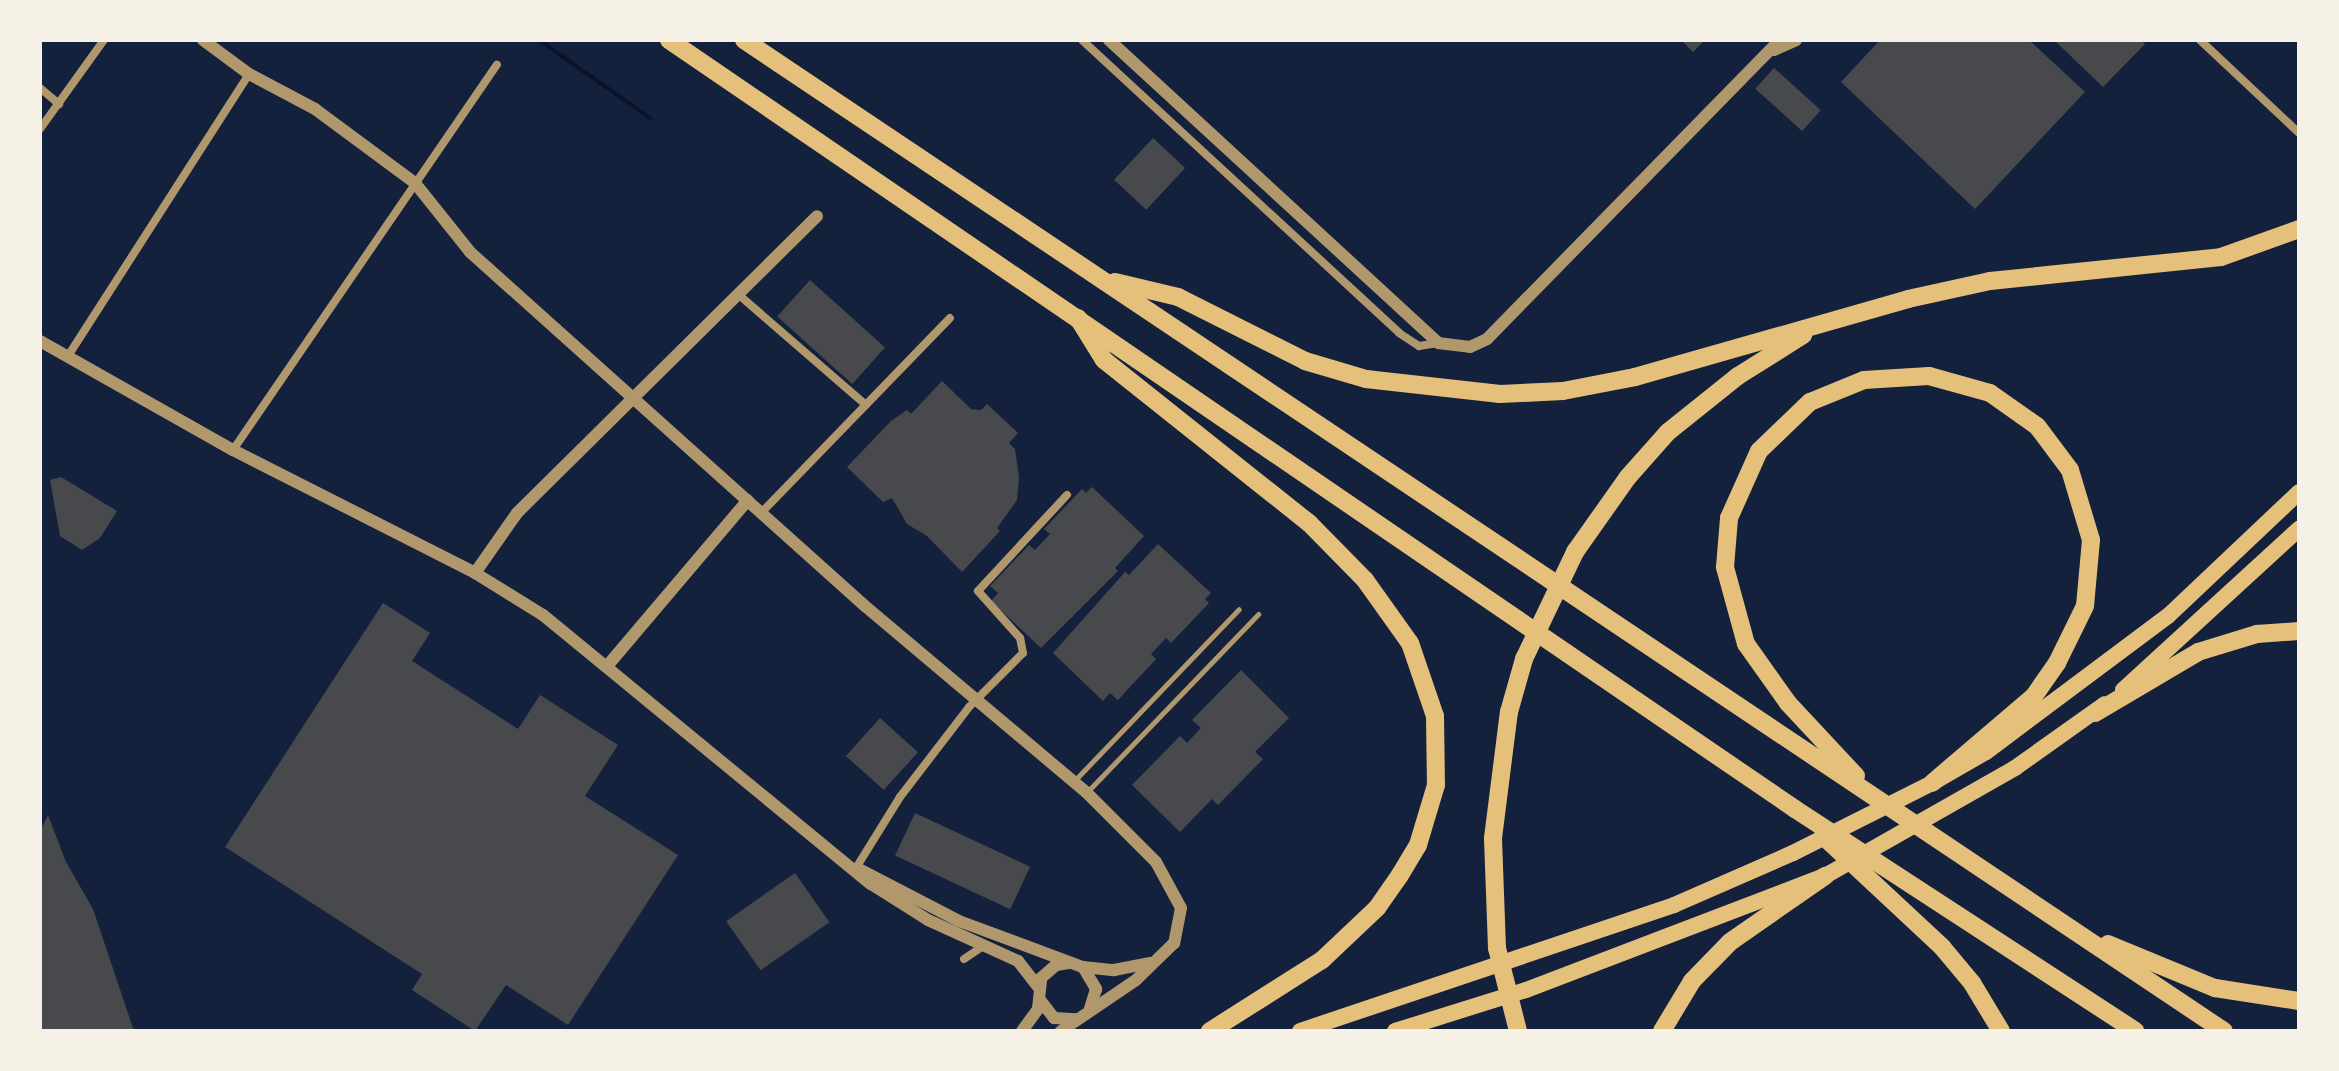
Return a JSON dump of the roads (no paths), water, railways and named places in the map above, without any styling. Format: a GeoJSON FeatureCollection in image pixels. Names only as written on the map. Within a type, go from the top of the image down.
{"type":"FeatureCollection","features":[{"type":"Feature","properties":{"kind":"highway"},"geometry":{"type":"LineString","coordinates":[[669,40],[1074,313],[1795,809],[2135,1031]]}},
{"type":"Feature","properties":{"kind":"highway"},"geometry":{"type":"LineString","coordinates":[[744,40],[1698,682],[1868,790],[2224,1031]]}},
{"type":"Feature","properties":{"kind":"highway"},"geometry":{"type":"LineString","coordinates":[[1101,278],[1178,297],[1305,361],[1366,379],[1441,390],[1563,391],[1990,281],[2221,257],[2299,229]]}},
{"type":"Feature","properties":{"kind":"highway"},"geometry":{"type":"LineString","coordinates":[[1074,313],[1104,360],[1300,516],[1365,580],[1410,643],[1435,716],[1436,785],[1418,845],[1377,908],[1322,960],[1210,1031]]}},
{"type":"Feature","properties":{"kind":"highway"},"geometry":{"type":"LineString","coordinates":[[1518,1031],[1497,948],[1493,838],[1509,712],[1524,659],[1575,552],[1668,432],[1738,376],[1812,328]]}},
{"type":"Feature","properties":{"kind":"highway"},"geometry":{"type":"LineString","coordinates":[[1868,790],[1788,703],[1746,644],[1729,594],[1725,544],[1745,472],[1777,431],[1810,402],[1886,376],[1929,376],[1971,385],[2025,415],[2070,470],[2091,540],[2085,606],[2057,663],[2034,696],[1932,783]]}},
{"type":"Feature","properties":{"kind":"highway"},"geometry":{"type":"LineString","coordinates":[[1300,1031],[1674,905],[1793,853],[1932,783],[1986,752],[2168,616],[2299,492]]}},
{"type":"Feature","properties":{"kind":"highway"},"geometry":{"type":"LineString","coordinates":[[2095,713],[2299,529]]}},
{"type":"Feature","properties":{"kind":"highway"},"geometry":{"type":"LineString","coordinates":[[1662,1031],[1692,981],[1730,942],[1825,876],[1958,802],[2095,713],[2198,652],[2257,634],[2299,631]]}},
{"type":"Feature","properties":{"kind":"highway"},"geometry":{"type":"LineString","coordinates":[[1795,809],[1942,947],[1972,983],[2001,1031]]}},
{"type":"Feature","properties":{"kind":"highway"},"geometry":{"type":"LineString","coordinates":[[1395,1031],[1526,990],[1825,876]]}},
{"type":"Feature","properties":{"kind":"highway"},"geometry":{"type":"LineString","coordinates":[[2088,938],[2155,959],[2215,988],[2299,1001]]}},
{"type":"Feature","properties":{"kind":"street"},"geometry":{"type":"LineString","coordinates":[[40,129],[104,40]]}},
{"type":"Feature","properties":{"kind":"street"},"geometry":{"type":"LineString","coordinates":[[203,40],[249,74],[315,109],[415,183],[470,252],[975,699],[1086,792],[1156,862],[1176,893],[1180,927],[1161,960],[1061,1031]]}},
{"type":"Feature","properties":{"kind":"street"},"geometry":{"type":"LineString","coordinates":[[1082,40],[1399,333],[1419,346],[1438,343],[1470,347],[1487,339],[1780,40]]}},
{"type":"Feature","properties":{"kind":"street"},"geometry":{"type":"LineString","coordinates":[[1109,40],[1438,343]]}},
{"type":"Feature","properties":{"kind":"street"},"geometry":{"type":"LineString","coordinates":[[1768,54],[1796,40]]}},
{"type":"Feature","properties":{"kind":"street"},"geometry":{"type":"LineString","coordinates":[[2200,40],[2299,133]]}},
{"type":"Feature","properties":{"kind":"street"},"geometry":{"type":"LineString","coordinates":[[233,450],[497,65]]}},
{"type":"Feature","properties":{"kind":"street"},"geometry":{"type":"LineString","coordinates":[[68,356],[249,74]]}},
{"type":"Feature","properties":{"kind":"street"},"geometry":{"type":"LineString","coordinates":[[40,88],[59,104]]}},
{"type":"Feature","properties":{"kind":"street"},"geometry":{"type":"LineString","coordinates":[[475,573],[517,513],[610,416],[636,399],[817,216]]}},
{"type":"Feature","properties":{"kind":"street"},"geometry":{"type":"LineString","coordinates":[[739,295],[866,405]]}},
{"type":"Feature","properties":{"kind":"street"},"geometry":{"type":"LineString","coordinates":[[762,512],[950,318]]}},
{"type":"Feature","properties":{"kind":"street"},"geometry":{"type":"LineString","coordinates":[[40,341],[233,450],[475,573],[543,615],[907,907],[1018,961],[1054,1018],[1083,1016]]}},
{"type":"Feature","properties":{"kind":"street"},"geometry":{"type":"LineString","coordinates":[[856,868],[900,797],[975,699],[1007,673],[1023,653],[1020,638],[978,591],[1067,495]]}},
{"type":"Feature","properties":{"kind":"street"},"geometry":{"type":"LineString","coordinates":[[608,665],[748,500]]}},
{"type":"Feature","properties":{"kind":"street"},"geometry":{"type":"LineString","coordinates":[[856,868],[959,921],[1079,965],[1096,989],[1083,1016]]}},
{"type":"Feature","properties":{"kind":"street"},"geometry":{"type":"LineString","coordinates":[[964,959],[985,945]]}},
{"type":"Feature","properties":{"kind":"street"},"geometry":{"type":"LineString","coordinates":[[1022,1031],[1035,1017],[1038,992],[1056,965],[1114,970],[1161,960]]}},
{"type":"Feature","properties":{"kind":"lane"},"geometry":{"type":"LineString","coordinates":[[1073,782],[1239,609]]}},
{"type":"Feature","properties":{"kind":"lane"},"geometry":{"type":"LineString","coordinates":[[1086,792],[1258,614]]}},
{"type":"Feature","properties":{"kind":"waterway"},"geometry":{"type":"LineString","coordinates":[[539,40],[650,118]]}}]}
